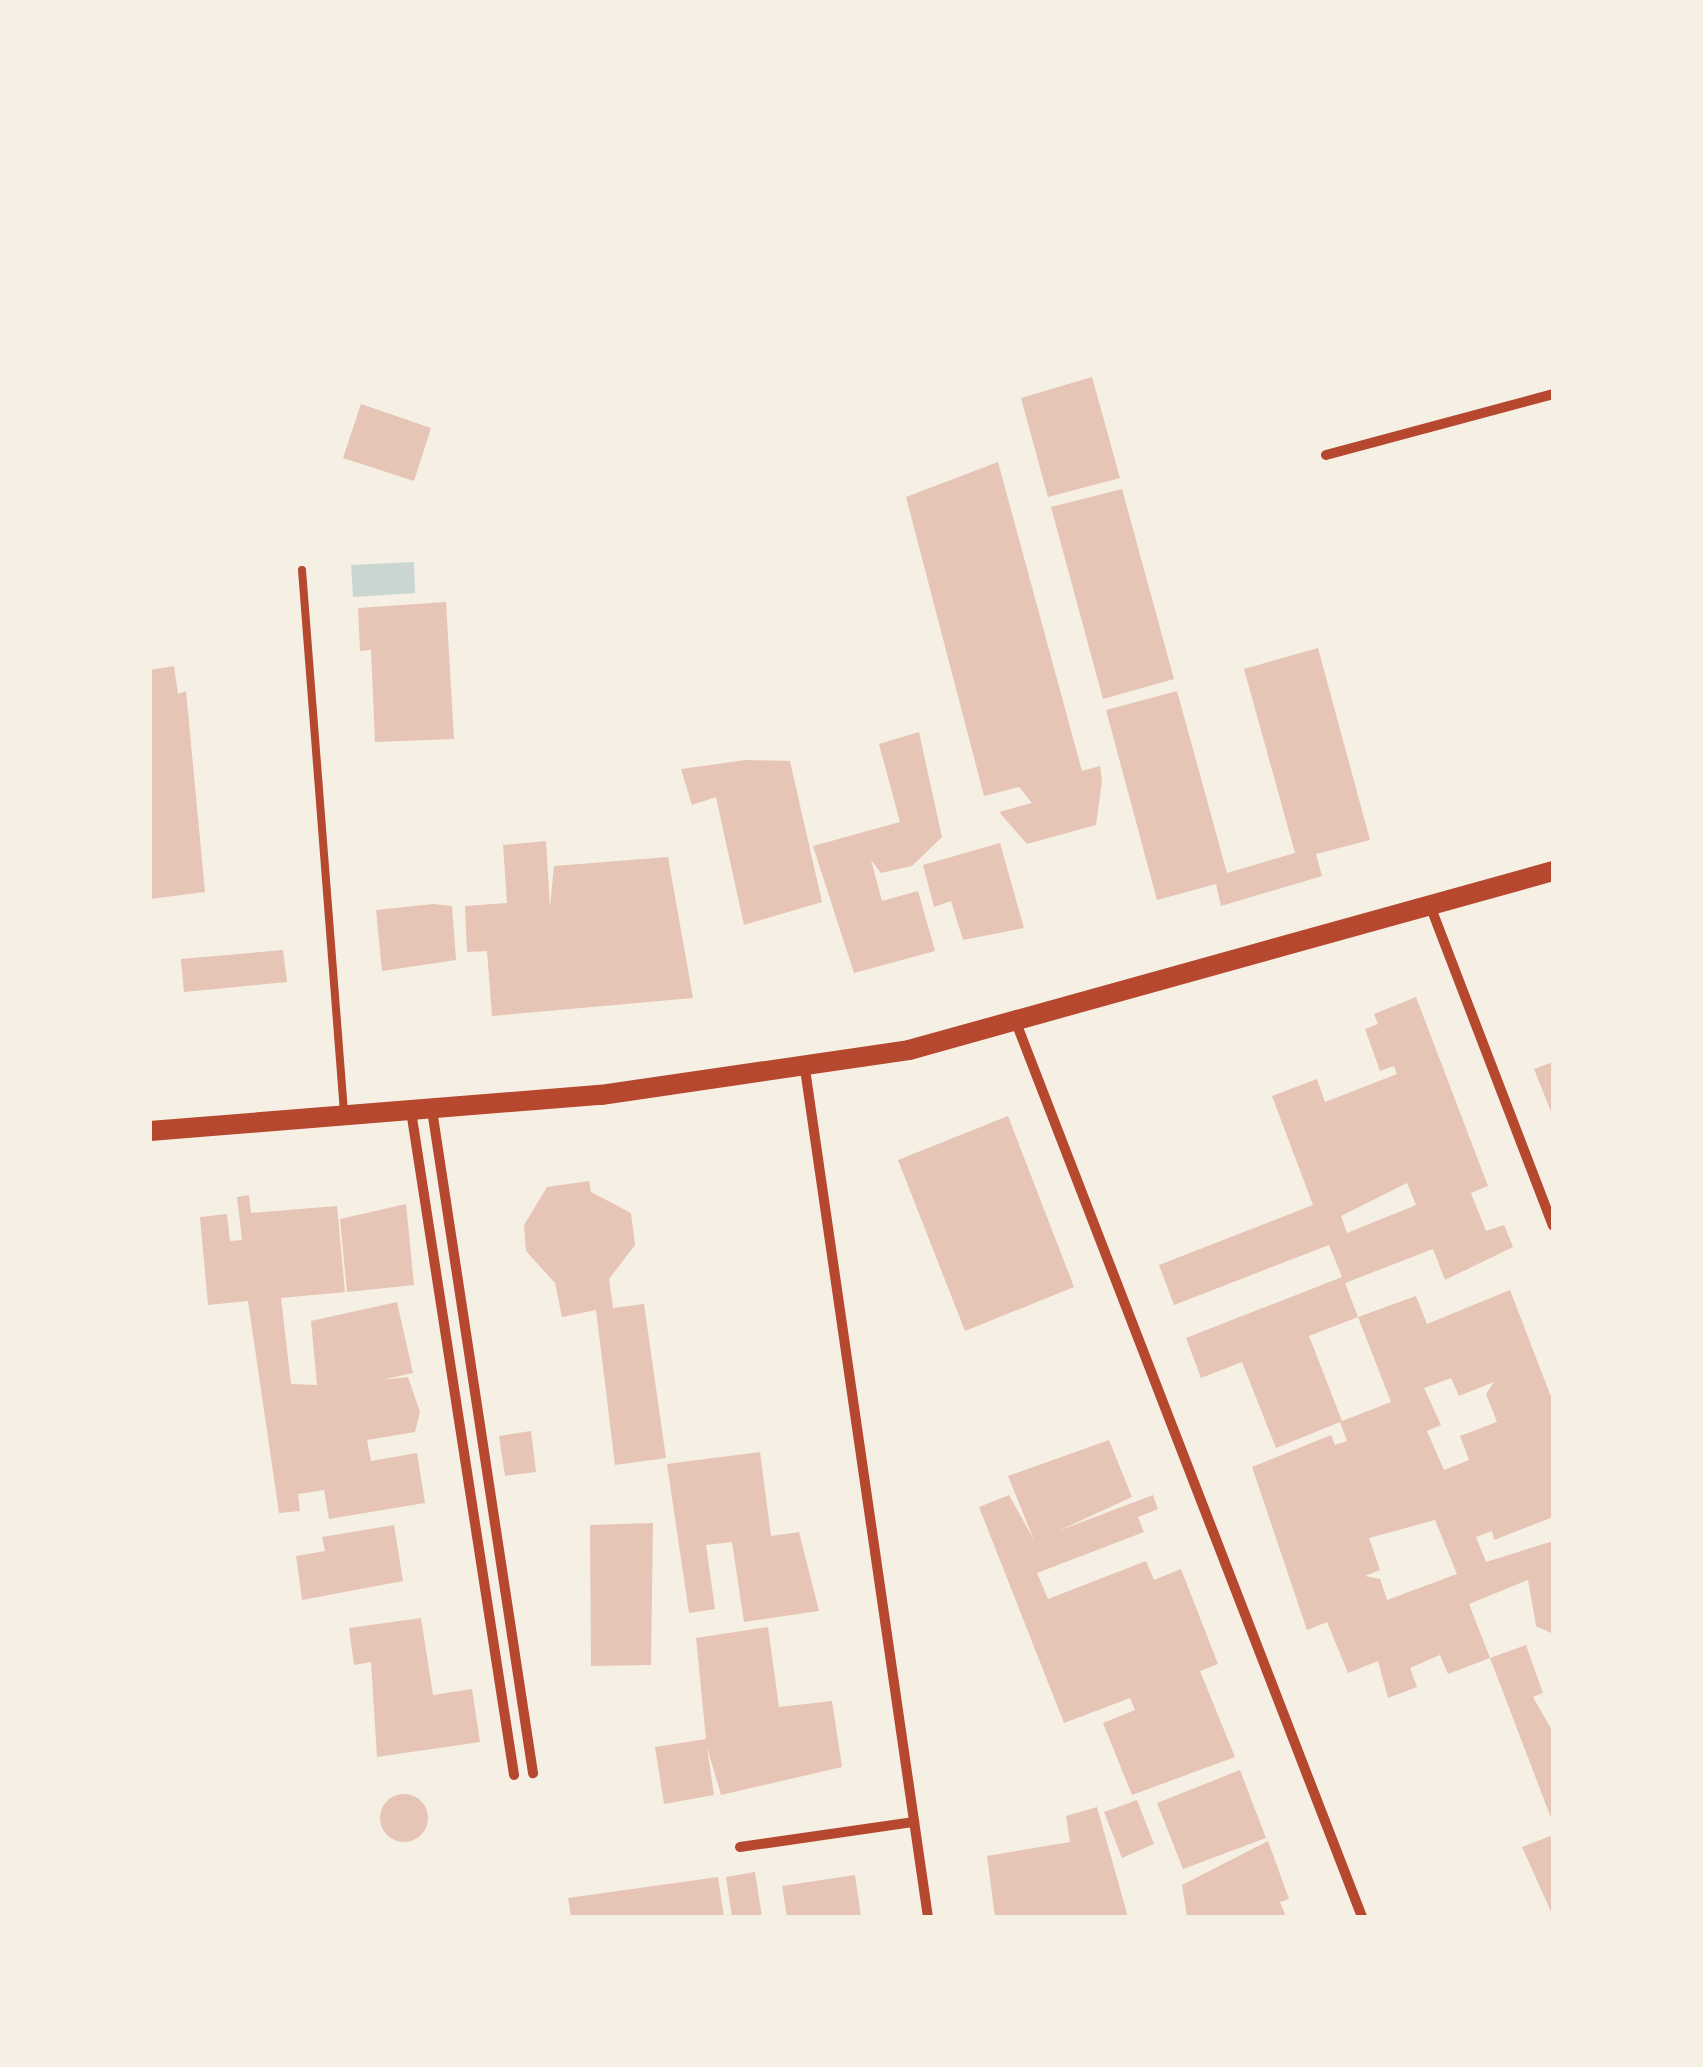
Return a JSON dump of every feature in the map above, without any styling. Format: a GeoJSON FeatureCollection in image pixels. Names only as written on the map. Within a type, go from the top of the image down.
{"type":"FeatureCollection","features":[{"type":"Feature","properties":{"kind":"main road"},"geometry":{"type":"LineString","coordinates":[[150,1132],[421,1111],[805,1069],[1017,1024],[1553,871]]}},
{"type":"Feature","properties":{"kind":"street"},"geometry":{"type":"LineString","coordinates":[[1326,456],[1553,394]]}},
{"type":"Feature","properties":{"kind":"street"},"geometry":{"type":"LineString","coordinates":[[1431,908],[1553,1224]]}},
{"type":"Feature","properties":{"kind":"street"},"geometry":{"type":"LineString","coordinates":[[1017,1024],[1362,1917]]}},
{"type":"Feature","properties":{"kind":"street"},"geometry":{"type":"LineString","coordinates":[[805,1069],[928,1917]]}},
{"type":"Feature","properties":{"kind":"street"},"geometry":{"type":"LineString","coordinates":[[421,1111],[533,1772]]}},
{"type":"Feature","properties":{"kind":"street"},"geometry":{"type":"LineString","coordinates":[[421,1111],[514,1775]]}},
{"type":"Feature","properties":{"kind":"street"},"geometry":{"type":"LineString","coordinates":[[740,1847],[914,1822]]}},
{"type":"Feature","properties":{"kind":"lane"},"geometry":{"type":"LineString","coordinates":[[302,570],[345,1116]]}},
{"type":"Feature","properties":{"kind":"shaded area"},"geometry":{"type":"Polygon","coordinates":[[[414,562],[415,593],[353,597],[351,565],[414,562]]]}},
{"type":"Feature","properties":{"kind":"building"},"geometry":{"type":"Polygon","coordinates":[[[1092,377],[1120,478],[1048,497],[1021,398],[1092,377]]]}},
{"type":"Feature","properties":{"kind":"building"},"geometry":{"type":"Polygon","coordinates":[[[361,404],[431,428],[414,481],[343,458],[361,404]]]}},
{"type":"Feature","properties":{"kind":"building"},"geometry":{"type":"Polygon","coordinates":[[[998,462],[1082,771],[1100,766],[1102,781],[1096,825],[1027,844],[999,812],[1032,803],[1019,787],[984,796],[906,497],[998,462]]]}},
{"type":"Feature","properties":{"kind":"building"},"geometry":{"type":"Polygon","coordinates":[[[1122,489],[1174,679],[1103,699],[1051,507],[1122,489]]]}},
{"type":"Feature","properties":{"kind":"building"},"geometry":{"type":"Polygon","coordinates":[[[446,602],[454,739],[375,742],[371,650],[360,651],[358,608],[446,602]]]}},
{"type":"Feature","properties":{"kind":"building"},"geometry":{"type":"Polygon","coordinates":[[[1318,648],[1370,840],[1316,854],[1322,876],[1221,906],[1216,884],[1157,900],[1106,710],[1177,691],[1227,873],[1295,853],[1244,669],[1318,648]]]}},
{"type":"Feature","properties":{"kind":"building"},"geometry":{"type":"Polygon","coordinates":[[[174,666],[178,694],[186,691],[205,892],[150,899],[150,670],[174,666]]]}},
{"type":"Feature","properties":{"kind":"building"},"geometry":{"type":"Polygon","coordinates":[[[919,732],[942,837],[912,866],[881,873],[871,860],[882,901],[918,891],[935,951],[854,973],[813,846],[900,822],[879,744],[919,732]]]}},
{"type":"Feature","properties":{"kind":"building"},"geometry":{"type":"Polygon","coordinates":[[[746,760],[790,761],[822,902],[744,925],[716,797],[692,805],[681,769],[746,760]]]}},
{"type":"Feature","properties":{"kind":"building"},"geometry":{"type":"Polygon","coordinates":[[[546,841],[550,907],[554,866],[668,857],[693,998],[492,1016],[487,951],[467,952],[465,906],[507,903],[503,845],[546,841]]]}},
{"type":"Feature","properties":{"kind":"building"},"geometry":{"type":"Polygon","coordinates":[[[1000,843],[1024,928],[963,940],[951,901],[934,907],[923,865],[1000,843]]]}},
{"type":"Feature","properties":{"kind":"building"},"geometry":{"type":"Polygon","coordinates":[[[452,906],[456,960],[382,971],[376,910],[452,906]]]}},
{"type":"Feature","properties":{"kind":"building"},"geometry":{"type":"Polygon","coordinates":[[[283,950],[287,982],[184,992],[181,959],[283,950]]]}},
{"type":"Feature","properties":{"kind":"building"},"geometry":{"type":"Polygon","coordinates":[[[1416,997],[1488,1186],[1471,1193],[1486,1231],[1504,1225],[1513,1247],[1445,1280],[1433,1249],[1345,1283],[1358,1317],[1416,1296],[1427,1324],[1510,1290],[1553,1402],[1553,1517],[1494,1540],[1492,1531],[1476,1537],[1486,1562],[1553,1541],[1553,1634],[1536,1626],[1528,1580],[1469,1604],[1490,1658],[1448,1674],[1440,1655],[1410,1668],[1417,1687],[1388,1698],[1378,1661],[1348,1673],[1327,1622],[1307,1630],[1252,1467],[1331,1435],[1335,1445],[1347,1441],[1340,1422],[1276,1448],[1242,1362],[1201,1378],[1186,1338],[1342,1277],[1329,1245],[1174,1305],[1159,1265],[1313,1205],[1272,1096],[1317,1079],[1325,1102],[1397,1074],[1394,1066],[1380,1071],[1365,1029],[1378,1024],[1374,1014],[1416,997]],[[1407,1183],[1341,1216],[1347,1233],[1416,1205],[1407,1183]],[[1358,1317],[1309,1336],[1342,1421],[1391,1402],[1358,1317]],[[1451,1378],[1424,1388],[1441,1425],[1427,1431],[1444,1470],[1469,1460],[1460,1436],[1497,1422],[1486,1394],[1494,1382],[1459,1396],[1451,1378]],[[1435,1520],[1369,1538],[1380,1570],[1365,1576],[1380,1579],[1387,1600],[1457,1574],[1435,1520]]]}},
{"type":"Feature","properties":{"kind":"building"},"geometry":{"type":"Polygon","coordinates":[[[1553,1062],[1553,1117],[1534,1069],[1553,1062]]]}},
{"type":"Feature","properties":{"kind":"building"},"geometry":{"type":"Polygon","coordinates":[[[1008,1116],[1074,1287],[965,1331],[898,1160],[1008,1116]]]}},
{"type":"Feature","properties":{"kind":"building"},"geometry":{"type":"Polygon","coordinates":[[[589,1181],[591,1192],[631,1213],[635,1245],[609,1279],[613,1308],[644,1304],[666,1458],[615,1465],[596,1310],[562,1317],[555,1283],[526,1251],[524,1225],[547,1187],[589,1181]]]}},
{"type":"Feature","properties":{"kind":"building"},"geometry":{"type":"Polygon","coordinates":[[[249,1195],[251,1213],[337,1206],[345,1292],[281,1298],[291,1384],[317,1385],[311,1321],[397,1302],[413,1373],[381,1380],[408,1377],[420,1412],[415,1432],[367,1440],[371,1461],[417,1453],[425,1503],[329,1519],[324,1490],[298,1494],[300,1511],[279,1513],[248,1301],[208,1305],[200,1217],[227,1214],[230,1241],[242,1240],[237,1197],[249,1195]]]}},
{"type":"Feature","properties":{"kind":"building"},"geometry":{"type":"Polygon","coordinates":[[[406,1204],[414,1285],[347,1292],[340,1219],[406,1204]]]}},
{"type":"Feature","properties":{"kind":"building"},"geometry":{"type":"Polygon","coordinates":[[[531,1431],[536,1472],[505,1476],[499,1436],[531,1431]]]}},
{"type":"Feature","properties":{"kind":"building"},"geometry":{"type":"Polygon","coordinates":[[[1109,1440],[1132,1497],[1058,1531],[1153,1495],[1158,1509],[1138,1517],[1144,1532],[1037,1573],[1048,1599],[1146,1561],[1154,1580],[1181,1569],[1218,1664],[1200,1671],[1235,1757],[1132,1795],[1103,1723],[1135,1710],[1130,1698],[1064,1723],[979,1507],[1009,1495],[1034,1540],[1008,1476],[1109,1440]]]}},
{"type":"Feature","properties":{"kind":"building"},"geometry":{"type":"Polygon","coordinates":[[[760,1452],[771,1536],[799,1532],[819,1611],[744,1622],[732,1542],[706,1545],[715,1609],[689,1613],[667,1464],[760,1452]]]}},
{"type":"Feature","properties":{"kind":"building"},"geometry":{"type":"Polygon","coordinates":[[[653,1523],[651,1665],[591,1666],[590,1525],[653,1523]]]}},
{"type":"Feature","properties":{"kind":"building"},"geometry":{"type":"Polygon","coordinates":[[[394,1525],[403,1581],[302,1600],[296,1556],[325,1551],[322,1537],[394,1525]]]}},
{"type":"Feature","properties":{"kind":"building"},"geometry":{"type":"Polygon","coordinates":[[[421,1618],[433,1695],[472,1689],[480,1742],[377,1757],[371,1662],[354,1665],[349,1628],[421,1618]]]}},
{"type":"Feature","properties":{"kind":"building"},"geometry":{"type":"Polygon","coordinates":[[[768,1627],[779,1707],[832,1701],[842,1767],[721,1795],[707,1747],[714,1795],[664,1804],[655,1747],[706,1739],[696,1638],[768,1627]]]}},
{"type":"Feature","properties":{"kind":"building"},"geometry":{"type":"Polygon","coordinates":[[[1526,1645],[1543,1693],[1533,1697],[1553,1732],[1553,1823],[1490,1658],[1526,1645]]]}},
{"type":"Feature","properties":{"kind":"building"},"geometry":{"type":"Polygon","coordinates":[[[1240,1770],[1266,1838],[1183,1869],[1157,1803],[1240,1770]]]}},
{"type":"Feature","properties":{"kind":"building"},"geometry":{"type":"Polygon","coordinates":[[[404,1794],[421,1801],[428,1818],[421,1835],[404,1842],[387,1835],[380,1818],[387,1801],[404,1794]]]}},
{"type":"Feature","properties":{"kind":"building"},"geometry":{"type":"Polygon","coordinates":[[[1137,1800],[1154,1844],[1122,1858],[1104,1812],[1137,1800]]]}},
{"type":"Feature","properties":{"kind":"building"},"geometry":{"type":"Polygon","coordinates":[[[1097,1807],[1128,1917],[995,1917],[987,1856],[1070,1842],[1066,1816],[1097,1807]]]}},
{"type":"Feature","properties":{"kind":"building"},"geometry":{"type":"Polygon","coordinates":[[[1553,1835],[1553,1916],[1522,1847],[1553,1835]]]}},
{"type":"Feature","properties":{"kind":"building"},"geometry":{"type":"Polygon","coordinates":[[[1268,1841],[1289,1899],[1280,1902],[1286,1917],[1187,1917],[1182,1885],[1268,1841]]]}},
{"type":"Feature","properties":{"kind":"building"},"geometry":{"type":"Polygon","coordinates":[[[755,1872],[762,1917],[732,1917],[726,1877],[755,1872]]]}},
{"type":"Feature","properties":{"kind":"building"},"geometry":{"type":"Polygon","coordinates":[[[855,1875],[861,1917],[787,1917],[782,1886],[855,1875]]]}},
{"type":"Feature","properties":{"kind":"building"},"geometry":{"type":"Polygon","coordinates":[[[718,1877],[724,1917],[571,1917],[568,1898],[718,1877]]]}}]}
